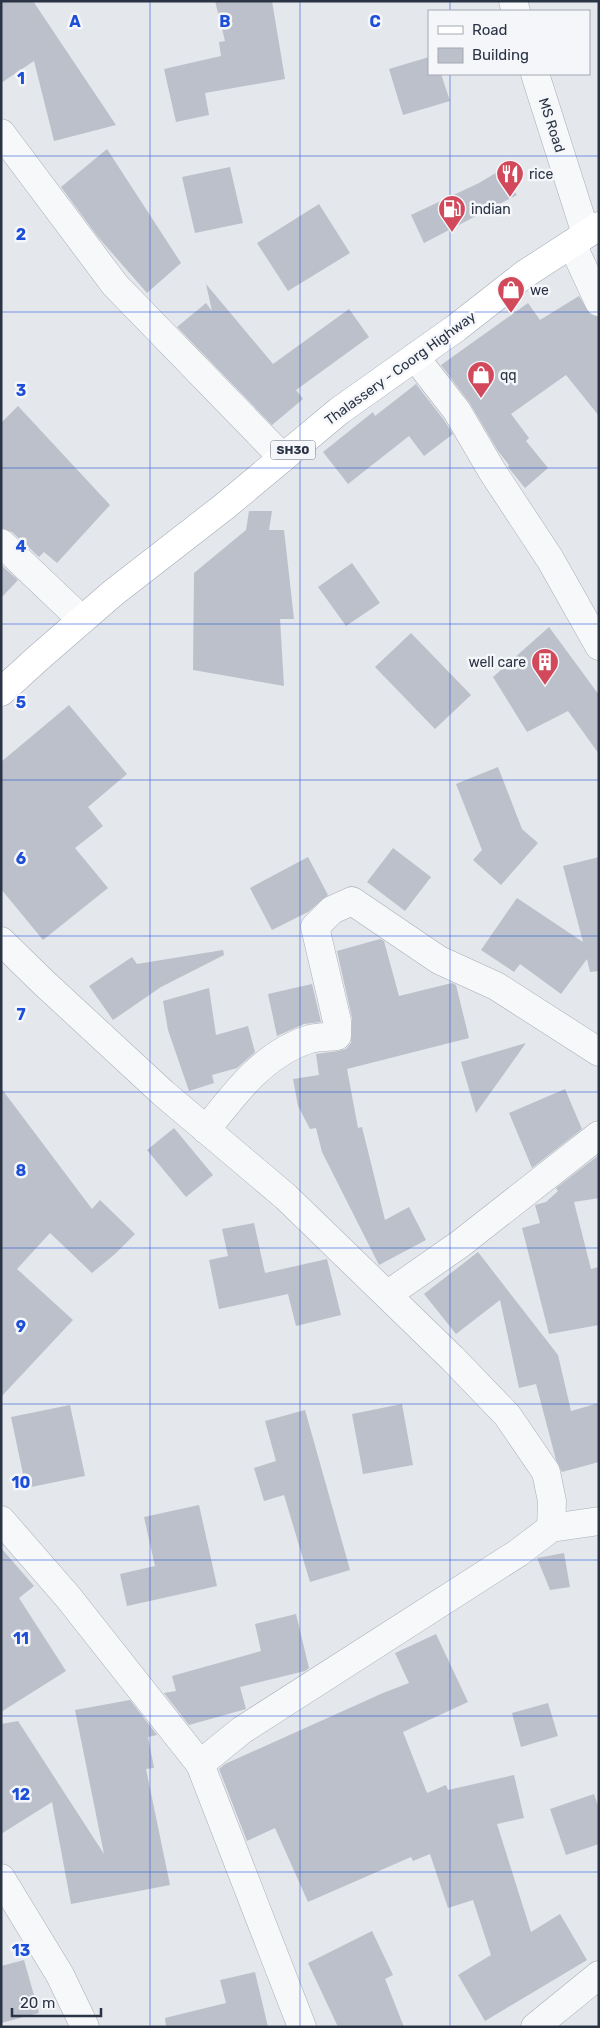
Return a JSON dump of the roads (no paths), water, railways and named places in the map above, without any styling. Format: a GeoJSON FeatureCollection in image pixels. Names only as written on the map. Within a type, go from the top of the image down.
{"type":"FeatureCollection","features":[{"type":"Feature","properties":{"kind":"main road","name":"Thalassery - Coorg Highway"},"geometry":{"type":"LineString","coordinates":[[1,692],[82,620],[339,411],[456,328],[526,274],[586,235]]}},
{"type":"Feature","properties":{"kind":"street","name":"MS Road"},"geometry":{"type":"LineString","coordinates":[[535,75],[586,235],[599,302]]}},
{"type":"Feature","properties":{"kind":"street"},"geometry":{"type":"LineString","coordinates":[[1,133],[115,285],[283,458]]}},
{"type":"Feature","properties":{"kind":"street"},"geometry":{"type":"LineString","coordinates":[[415,357],[457,412],[492,471],[550,559],[599,646]]}},
{"type":"Feature","properties":{"kind":"street"},"geometry":{"type":"LineString","coordinates":[[1,543],[82,620]]}},
{"type":"Feature","properties":{"kind":"street"},"geometry":{"type":"LineString","coordinates":[[206,1130],[235,1093],[274,1055],[310,1039],[337,1036],[337,1021],[315,927],[332,910],[352,901],[439,960],[496,986],[599,1052]]}},
{"type":"Feature","properties":{"kind":"street"},"geometry":{"type":"LineString","coordinates":[[1,940],[50,989],[163,1093],[286,1197],[452,1358],[507,1415],[546,1472],[552,1501],[550,1528]]}},
{"type":"Feature","properties":{"kind":"street"},"geometry":{"type":"LineString","coordinates":[[387,1295],[460,1244],[599,1135]]}},
{"type":"Feature","properties":{"kind":"street"},"geometry":{"type":"LineString","coordinates":[[1,1520],[68,1597],[200,1764],[302,2027]]}},
{"type":"Feature","properties":{"kind":"street"},"geometry":{"type":"LineString","coordinates":[[200,1764],[242,1730],[274,1708],[518,1553],[550,1528],[599,1521]]}},
{"type":"Feature","properties":{"kind":"street"},"geometry":{"type":"LineString","coordinates":[[1,1878],[60,1975],[85,2027]]}},
{"type":"Feature","properties":{"kind":"street"},"geometry":{"type":"LineString","coordinates":[[535,2027],[599,1975]]}},
{"type":"Feature","properties":{"kind":"place","name":"rice"},"geometry":{"type":"Point","coordinates":[510,198]}},
{"type":"Feature","properties":{"kind":"place","name":"indian"},"geometry":{"type":"Point","coordinates":[452,233]}},
{"type":"Feature","properties":{"kind":"place","name":"we"},"geometry":{"type":"Point","coordinates":[511,314]}},
{"type":"Feature","properties":{"kind":"place","name":"qq"},"geometry":{"type":"Point","coordinates":[481,399]}},
{"type":"Feature","properties":{"kind":"place","name":"well care"},"geometry":{"type":"Point","coordinates":[545,686]}}]}
